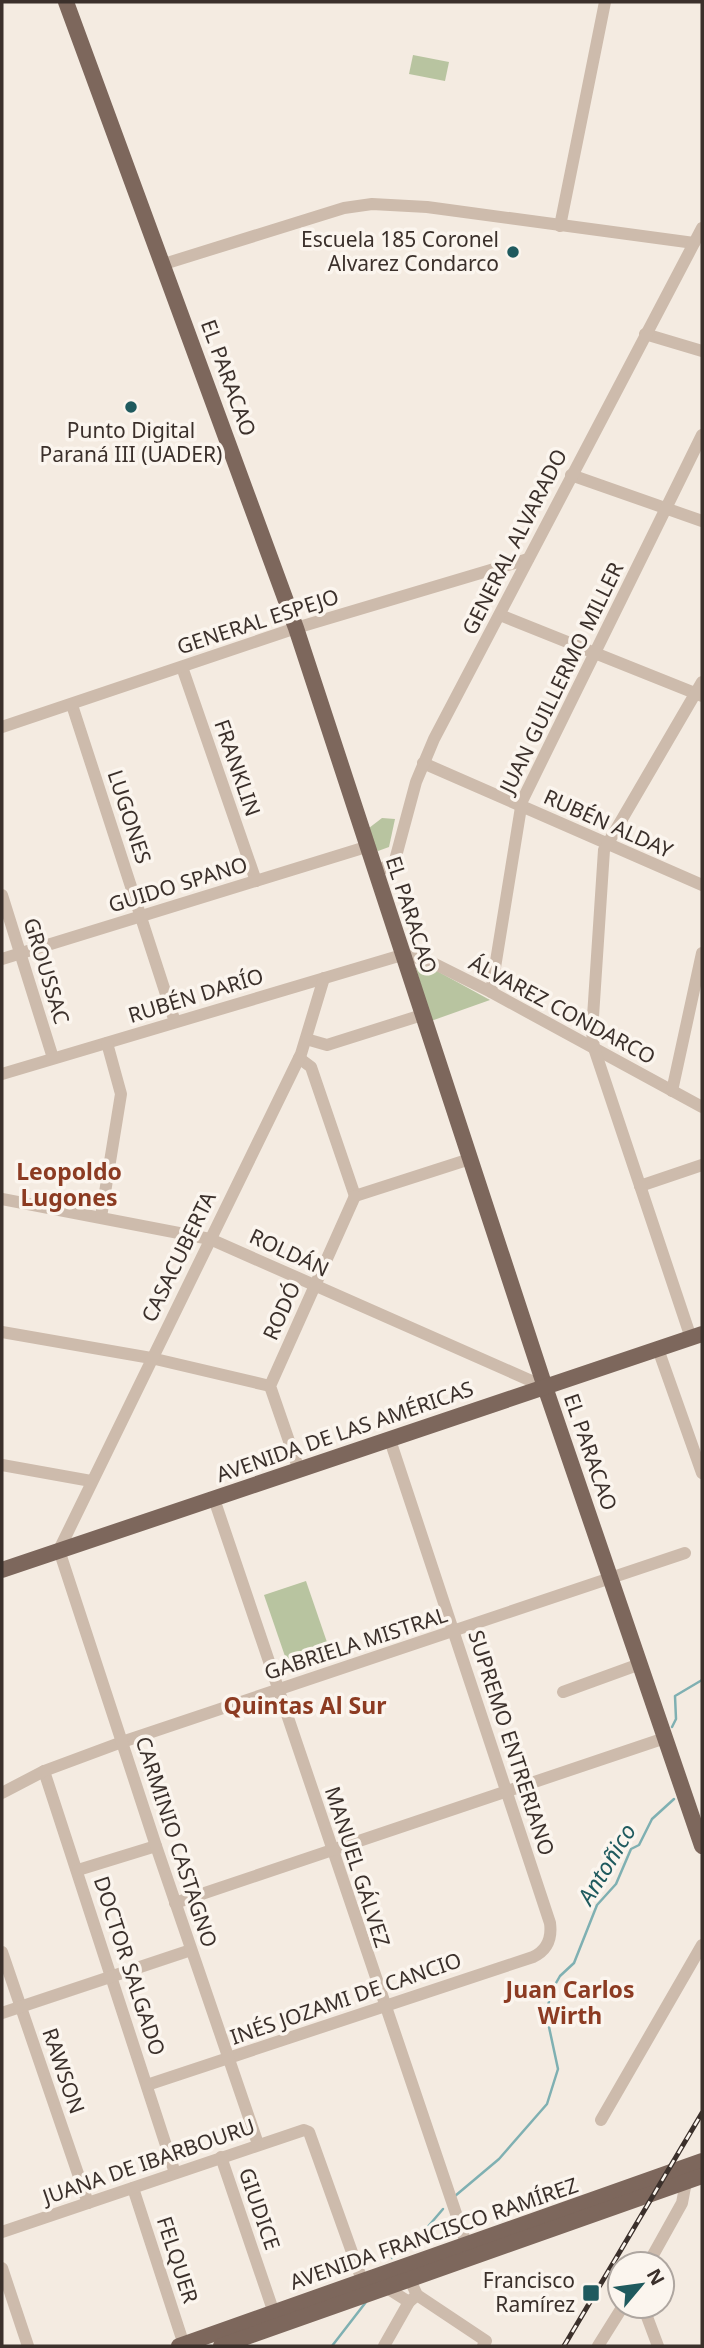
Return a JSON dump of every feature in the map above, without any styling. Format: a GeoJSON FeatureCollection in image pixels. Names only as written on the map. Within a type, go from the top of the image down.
{"type":"FeatureCollection","features":[{"type":"Feature","properties":{"kind":"main road","name":"EL PARACAO"},"geometry":{"type":"LineString","coordinates":[[66,2],[296,628],[545,1387],[702,1846]]}},
{"type":"Feature","properties":{"kind":"main road","name":"AVENIDA DE LAS AMÉRICAS"},"geometry":{"type":"LineString","coordinates":[[2,1570],[697,1336]]}},
{"type":"Feature","properties":{"kind":"main road","name":"AVENIDA FRANCISCO RAMÍREZ"},"geometry":{"type":"LineString","coordinates":[[181,2345],[363,2283],[702,2161]]}},
{"type":"Feature","properties":{"kind":"main road","name":"AVENIDA FRANCISCO RAMÍREZ"},"geometry":{"type":"LineString","coordinates":[[221,2346],[702,2176]]}},
{"type":"Feature","properties":{"kind":"street"},"geometry":{"type":"LineString","coordinates":[[560,226],[605,2]]}},
{"type":"Feature","properties":{"kind":"street"},"geometry":{"type":"LineString","coordinates":[[164,264],[358,205],[427,208],[694,243]]}},
{"type":"Feature","properties":{"kind":"street","name":"GENERAL ALVARADO"},"geometry":{"type":"LineString","coordinates":[[375,874],[395,860],[423,763],[702,228]]}},
{"type":"Feature","properties":{"kind":"street"},"geometry":{"type":"LineString","coordinates":[[645,334],[702,351]]}},
{"type":"Feature","properties":{"kind":"street","name":"JUAN GUILLERMO MILLER"},"geometry":{"type":"LineString","coordinates":[[491,992],[520,806],[702,435]]}},
{"type":"Feature","properties":{"kind":"street"},"geometry":{"type":"LineString","coordinates":[[571,475],[702,521]]}},
{"type":"Feature","properties":{"kind":"street","name":"GENERAL ESPEJO"},"geometry":{"type":"LineString","coordinates":[[2,727],[296,628],[528,559]]}},
{"type":"Feature","properties":{"kind":"street"},"geometry":{"type":"LineString","coordinates":[[500,615],[700,691],[606,844],[592,1032],[594,1048],[640,1186],[697,1336]]}},
{"type":"Feature","properties":{"kind":"street","name":"FRANKLIN"},"geometry":{"type":"LineString","coordinates":[[182,667],[256,881]]}},
{"type":"Feature","properties":{"kind":"street","name":"LUGONES"},"geometry":{"type":"LineString","coordinates":[[72,705],[175,1022]]}},
{"type":"Feature","properties":{"kind":"street","name":"RUBÉN ALDAY"},"geometry":{"type":"LineString","coordinates":[[423,763],[702,885]]}},
{"type":"Feature","properties":{"kind":"street","name":"GUIDO SPANO"},"geometry":{"type":"LineString","coordinates":[[2,959],[366,847]]}},
{"type":"Feature","properties":{"kind":"street","name":"GROUSSAC"},"geometry":{"type":"LineString","coordinates":[[2,895],[53,1058]]}},
{"type":"Feature","properties":{"kind":"street"},"geometry":{"type":"LineString","coordinates":[[672,1091],[702,953]]}},
{"type":"Feature","properties":{"kind":"street","name":"ÁLVAREZ CONDARCO"},"geometry":{"type":"LineString","coordinates":[[402,955],[425,959],[491,992],[702,1107]]}},
{"type":"Feature","properties":{"kind":"street","name":"RUBÉN DARÍO"},"geometry":{"type":"LineString","coordinates":[[2,1074],[402,955]]}},
{"type":"Feature","properties":{"kind":"street","name":"CASACUBERTA"},"geometry":{"type":"LineString","coordinates":[[59,1550],[299,1058],[324,978]]}},
{"type":"Feature","properties":{"kind":"street"},"geometry":{"type":"LineString","coordinates":[[306,1039],[327,1045],[422,1015]]}},
{"type":"Feature","properties":{"kind":"street"},"geometry":{"type":"LineString","coordinates":[[101,1217],[121,1094],[107,1043]]}},
{"type":"Feature","properties":{"kind":"street"},"geometry":{"type":"LineString","coordinates":[[299,1058],[311,1067],[355,1196],[470,1159]]}},
{"type":"Feature","properties":{"kind":"street"},"geometry":{"type":"LineString","coordinates":[[640,1186],[702,1165]]}},
{"type":"Feature","properties":{"kind":"street","name":"RODÓ"},"geometry":{"type":"LineString","coordinates":[[270,1386],[355,1196]]}},
{"type":"Feature","properties":{"kind":"street","name":"ROLDÁN"},"geometry":{"type":"LineString","coordinates":[[2,1199],[210,1239],[545,1387]]}},
{"type":"Feature","properties":{"kind":"street"},"geometry":{"type":"LineString","coordinates":[[2,1332],[151,1358],[270,1386],[299,1470]]}},
{"type":"Feature","properties":{"kind":"street"},"geometry":{"type":"LineString","coordinates":[[658,1349],[702,1473]]}},
{"type":"Feature","properties":{"kind":"street","name":"SUPREMO ENTRERIANO"},"geometry":{"type":"LineString","coordinates":[[390,1440],[550,1923],[550,1939]]}},
{"type":"Feature","properties":{"kind":"street"},"geometry":{"type":"LineString","coordinates":[[2,1465],[91,1481]]}},
{"type":"Feature","properties":{"kind":"street","name":"MANUEL GÁLVEZ"},"geometry":{"type":"LineString","coordinates":[[214,1499],[467,2246]]}},
{"type":"Feature","properties":{"kind":"street","name":"CARMINIO CASTAGNO"},"geometry":{"type":"LineString","coordinates":[[59,1550],[175,1903],[258,2144]]}},
{"type":"Feature","properties":{"kind":"street","name":"GABRIELA MISTRAL"},"geometry":{"type":"LineString","coordinates":[[2,1793],[44,1771],[122,1742],[685,1553]]}},
{"type":"Feature","properties":{"kind":"street"},"geometry":{"type":"LineString","coordinates":[[563,1692],[640,1664]]}},
{"type":"Feature","properties":{"kind":"street"},"geometry":{"type":"LineString","coordinates":[[175,1903],[665,1738]]}},
{"type":"Feature","properties":{"kind":"street","name":"DOCTOR SALGADO"},"geometry":{"type":"LineString","coordinates":[[44,1771],[174,2173]]}},
{"type":"Feature","properties":{"kind":"street"},"geometry":{"type":"LineString","coordinates":[[78,1870],[156,1846]]}},
{"type":"Feature","properties":{"kind":"street","name":"INÉS JOZAMI DE CANCIO"},"geometry":{"type":"LineString","coordinates":[[147,2085],[533,1957],[541,1953],[550,1939]]}},
{"type":"Feature","properties":{"kind":"street"},"geometry":{"type":"LineString","coordinates":[[601,2120],[702,1945]]}},
{"type":"Feature","properties":{"kind":"street"},"geometry":{"type":"LineString","coordinates":[[2,2013],[191,1950]]}},
{"type":"Feature","properties":{"kind":"street","name":"RAWSON"},"geometry":{"type":"LineString","coordinates":[[2,1952],[88,2203]]}},
{"type":"Feature","properties":{"kind":"street","name":"JUANA DE IBARBOURU"},"geometry":{"type":"LineString","coordinates":[[2,2232],[304,2130],[309,2132],[363,2283]]}},
{"type":"Feature","properties":{"kind":"street","name":"GIUDICE"},"geometry":{"type":"LineString","coordinates":[[221,2158],[274,2313]]}},
{"type":"Feature","properties":{"kind":"street"},"geometry":{"type":"LineString","coordinates":[[656,2250],[682,2203],[686,2182]]}},
{"type":"Feature","properties":{"kind":"street","name":"FELQUER"},"geometry":{"type":"LineString","coordinates":[[133,2188],[181,2345]]}},
{"type":"Feature","properties":{"kind":"street"},"geometry":{"type":"LineString","coordinates":[[3,2275],[28,2346]]}},
{"type":"Feature","properties":{"kind":"street"},"geometry":{"type":"LineString","coordinates":[[384,2346],[413,2299],[410,2280]]}},
{"type":"Feature","properties":{"kind":"street"},"geometry":{"type":"LineString","coordinates":[[387,2288],[413,2299],[486,2341],[483,2346]]}},
{"type":"Feature","properties":{"kind":"street"},"geometry":{"type":"LineString","coordinates":[[598,2346],[614,2320]]}},
{"type":"Feature","properties":{"kind":"street"},"geometry":{"type":"LineString","coordinates":[[648,2320],[658,2346]]}},
{"type":"Feature","properties":{"kind":"green space"},"geometry":{"type":"Polygon","coordinates":[[[413,55],[449,62],[445,81],[409,74],[413,55]]]}},
{"type":"Feature","properties":{"kind":"green space"},"geometry":{"type":"Polygon","coordinates":[[[382,818],[395,819],[389,847],[378,851],[374,848],[369,828],[382,818]]]}},
{"type":"Feature","properties":{"kind":"green space"},"geometry":{"type":"Polygon","coordinates":[[[426,965],[490,1000],[431,1021],[416,968],[426,965]]]}},
{"type":"Feature","properties":{"kind":"green space"},"geometry":{"type":"Polygon","coordinates":[[[306,1581],[330,1651],[288,1665],[264,1595],[306,1581]]]}},
{"type":"Feature","properties":{"kind":"waterway","name":"Antoñico"},"geometry":{"type":"LineString","coordinates":[[672,1727],[676,1719],[675,1696],[702,1680]]}},
{"type":"Feature","properties":{"kind":"waterway","name":"Antoñico"},"geometry":{"type":"LineString","coordinates":[[455,2196],[499,2159],[547,2104],[558,2069],[546,2013],[552,1990],[560,1976],[574,1963],[597,1905],[616,1884],[631,1849],[639,1845],[652,1819],[674,1799]]}},
{"type":"Feature","properties":{"kind":"waterway","name":"Antoñico"},"geometry":{"type":"LineString","coordinates":[[392,2258],[414,2243],[443,2209]]}},
{"type":"Feature","properties":{"kind":"waterway","name":"Antoñico"},"geometry":{"type":"LineString","coordinates":[[332,2346],[366,2302]]}},
{"type":"Feature","properties":{"kind":"railway"},"geometry":{"type":"LineString","coordinates":[[564,2346],[702,2113]]}},
{"type":"Feature","properties":{"kind":"place","name":"Escuela 185 Coronel Alvarez Condarco"},"geometry":{"type":"Point","coordinates":[513,252]}},
{"type":"Feature","properties":{"kind":"place","name":"Punto Digital Paraná III (UADER)"},"geometry":{"type":"Point","coordinates":[131,407]}},
{"type":"Feature","properties":{"kind":"place","name":"Francisco Ramírez"},"geometry":{"type":"Point","coordinates":[591,2293]}},
{"type":"Feature","properties":{"kind":"district","name":"Leopoldo Lugones"},"geometry":{"type":"Point","coordinates":[69,1185]}},
{"type":"Feature","properties":{"kind":"district","name":"Quintas Al Sur"},"geometry":{"type":"Point","coordinates":[305,1706]}},
{"type":"Feature","properties":{"kind":"district","name":"Juan Carlos Wirth"},"geometry":{"type":"Point","coordinates":[570,2003]}}]}
